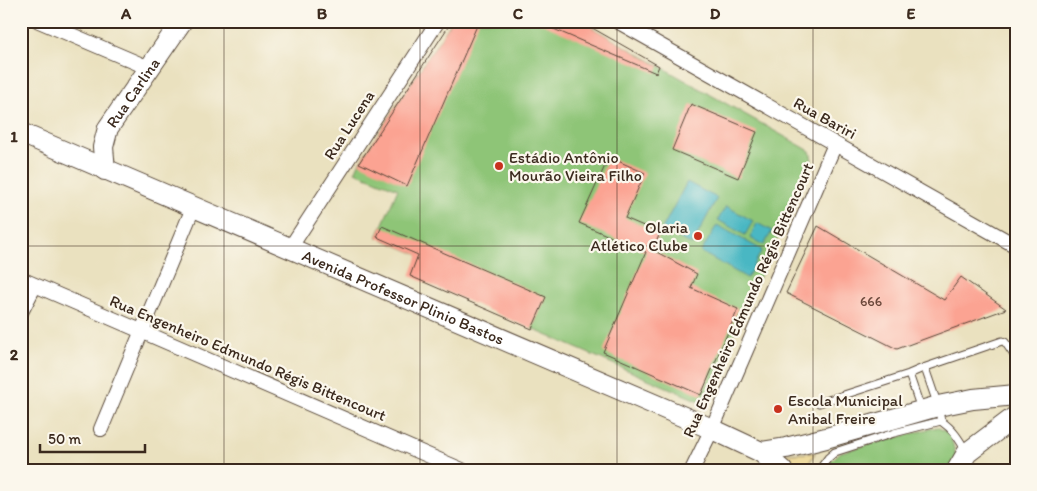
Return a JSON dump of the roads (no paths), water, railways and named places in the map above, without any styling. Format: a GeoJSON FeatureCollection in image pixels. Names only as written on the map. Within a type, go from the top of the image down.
{"type":"FeatureCollection","features":[{"type":"Feature","properties":{"kind":"street"},"geometry":{"type":"LineString","coordinates":[[39,21],[149,68]]}},
{"type":"Feature","properties":{"kind":"street","name":"Rua Carlina"},"geometry":{"type":"LineString","coordinates":[[105,170],[103,148],[108,128],[182,21]]}},
{"type":"Feature","properties":{"kind":"street","name":"Rua Lucena"},"geometry":{"type":"LineString","coordinates":[[290,248],[438,21]]}},
{"type":"Feature","properties":{"kind":"street","name":"Rua Bariri"},"geometry":{"type":"LineString","coordinates":[[617,21],[1016,246]]}},
{"type":"Feature","properties":{"kind":"street","name":"Avenida Professor Plinio Bastos"},"geometry":{"type":"LineString","coordinates":[[21,133],[712,428],[761,452],[782,470]]}},
{"type":"Feature","properties":{"kind":"street","name":"Rua Engenheiro Edmundo Régis Bittencourt"},"geometry":{"type":"LineString","coordinates":[[692,470],[835,144]]}},
{"type":"Feature","properties":{"kind":"street"},"geometry":{"type":"LineString","coordinates":[[101,429],[193,208]]}},
{"type":"Feature","properties":{"kind":"street","name":"Rua Engenheiro Edmundo Régis Bittencourt"},"geometry":{"type":"LineString","coordinates":[[21,279],[462,470]]}},
{"type":"Feature","properties":{"kind":"street"},"geometry":{"type":"LineString","coordinates":[[21,312],[35,285]]}},
{"type":"Feature","properties":{"kind":"street"},"geometry":{"type":"LineString","coordinates":[[761,452],[931,415],[973,399],[1016,395]]}},
{"type":"Feature","properties":{"kind":"street"},"geometry":{"type":"LineString","coordinates":[[962,461],[1016,416]]}},
{"type":"Feature","properties":{"kind":"lane"},"geometry":{"type":"LineString","coordinates":[[819,403],[908,374],[1002,340],[1016,358]]}},
{"type":"Feature","properties":{"kind":"lane"},"geometry":{"type":"LineString","coordinates":[[923,368],[926,371],[931,415]]}},
{"type":"Feature","properties":{"kind":"lane"},"geometry":{"type":"LineString","coordinates":[[908,374],[931,415],[955,434],[962,461]]}},
{"type":"Feature","properties":{"kind":"lane"},"geometry":{"type":"LineString","coordinates":[[819,470],[835,452],[931,415]]}},
{"type":"Feature","properties":{"kind":"water"},"geometry":{"type":"Polygon","coordinates":[[[687,182],[717,198],[692,245],[662,229],[687,182]]]}},
{"type":"Feature","properties":{"kind":"water"},"geometry":{"type":"Polygon","coordinates":[[[726,206],[753,221],[745,235],[718,220],[726,206]]]}},
{"type":"Feature","properties":{"kind":"water"},"geometry":{"type":"Polygon","coordinates":[[[757,223],[772,231],[764,245],[750,238],[757,223]]]}},
{"type":"Feature","properties":{"kind":"water"},"geometry":{"type":"Polygon","coordinates":[[[717,225],[762,250],[747,278],[701,252],[717,225]]]}},
{"type":"Feature","properties":{"kind":"place","name":"Estádio Antônio Mourão Vieira Filho"},"geometry":{"type":"Point","coordinates":[499,166]}},
{"type":"Feature","properties":{"kind":"place","name":"Olaria Atlético Clube"},"geometry":{"type":"Point","coordinates":[698,236]}},
{"type":"Feature","properties":{"kind":"place","name":"Escola Municipal Anibal Freire"},"geometry":{"type":"Point","coordinates":[778,409]}}]}
